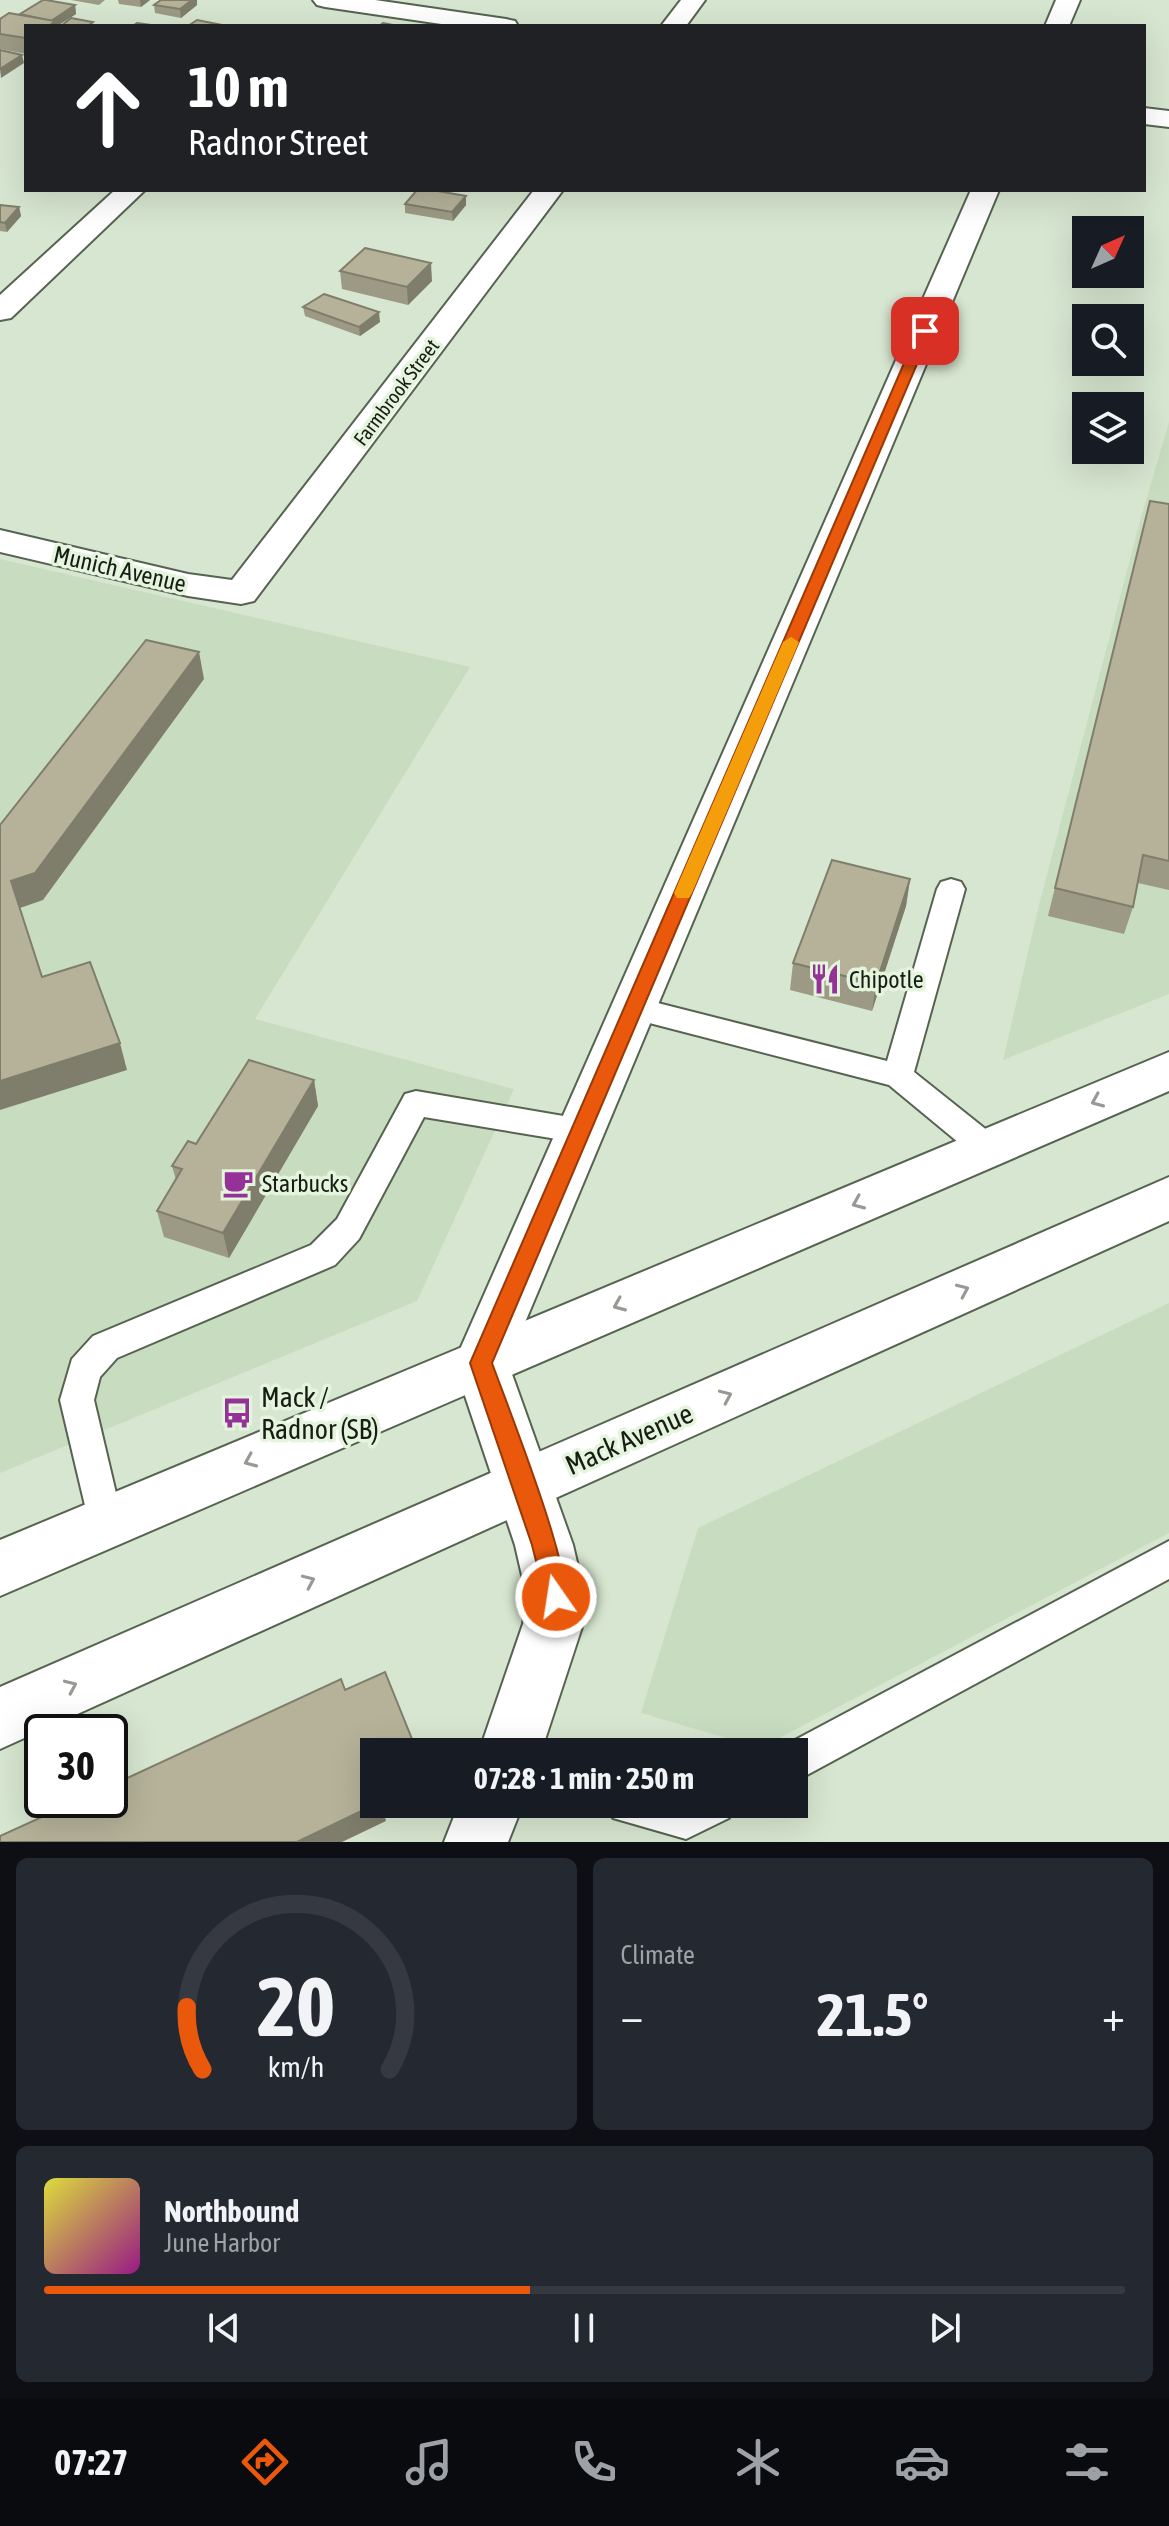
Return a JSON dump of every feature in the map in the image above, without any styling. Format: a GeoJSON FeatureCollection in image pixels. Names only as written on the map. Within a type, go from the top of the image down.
{"type":"FeatureCollection","features":[{"type":"Feature","properties":{"kind":"street"},"geometry":{"type":"LineString","coordinates":[[675,24],[693,0]]}},
{"type":"Feature","properties":{"kind":"street"},"geometry":{"type":"LineString","coordinates":[[1058,24],[1068,0]]}},
{"type":"Feature","properties":{"kind":"street"},"geometry":{"type":"LineString","coordinates":[[330,5],[489,24]]}},
{"type":"Feature","properties":{"kind":"street"},"geometry":{"type":"LineString","coordinates":[[1146,116],[1169,119]]}},
{"type":"Feature","properties":{"kind":"street"},"geometry":{"type":"LineString","coordinates":[[0,311],[129,192]]}},
{"type":"Feature","properties":{"kind":"street","name":"Farmbrook Street"},"geometry":{"type":"LineString","coordinates":[[241,593],[547,192]]}},
{"type":"Feature","properties":{"kind":"street"},"geometry":{"type":"LineString","coordinates":[[515,1738],[553,1624],[556,1597],[544,1545],[481,1363],[984,192]]}},
{"type":"Feature","properties":{"kind":"street","name":"Munich Avenue"},"geometry":{"type":"LineString","coordinates":[[0,541],[188,585],[241,593]]}},
{"type":"Feature","properties":{"kind":"street"},"geometry":{"type":"LineString","coordinates":[[0,1568],[1169,1071]]}},
{"type":"Feature","properties":{"kind":"street","name":"Mack Avenue"},"geometry":{"type":"LineString","coordinates":[[0,1718],[1169,1198]]}},
{"type":"Feature","properties":{"kind":"street"},"geometry":{"type":"LineString","coordinates":[[476,1842],[485,1818]]}},
{"type":"Feature","properties":{"kind":"lane"},"geometry":{"type":"LineString","coordinates":[[898,1076],[951,889]]}},
{"type":"Feature","properties":{"kind":"lane"},"geometry":{"type":"LineString","coordinates":[[634,1008],[898,1076],[987,1148]]}},
{"type":"Feature","properties":{"kind":"lane"},"geometry":{"type":"LineString","coordinates":[[105,1523],[77,1400],[84,1370],[105,1347],[323,1255],[348,1229],[416,1103],[581,1131]]}},
{"type":"Feature","properties":{"kind":"lane"},"geometry":{"type":"LineString","coordinates":[[808,1754],[1169,1559]]}},
{"type":"Feature","properties":{"kind":"shaded area"},"geometry":{"type":"Polygon","coordinates":[[[1169,422],[1169,994],[1003,1060],[1039,905],[1169,422]]]}},
{"type":"Feature","properties":{"kind":"shaded area"},"geometry":{"type":"Polygon","coordinates":[[[0,559],[470,667],[255,1019],[514,1089],[417,1301],[0,1473],[0,559]]]}},
{"type":"Feature","properties":{"kind":"shaded area"},"geometry":{"type":"Polygon","coordinates":[[[1169,1303],[1169,1533],[779,1738],[726,1738],[641,1713],[698,1528],[1169,1303]]]}},
{"type":"Feature","properties":{"kind":"building"},"geometry":{"type":"Polygon","coordinates":[[[43,0],[75,5],[51,21],[20,14],[43,0]]]}},
{"type":"Feature","properties":{"kind":"building"},"geometry":{"type":"Polygon","coordinates":[[[161,0],[192,0],[180,9],[154,5],[161,0]]]}},
{"type":"Feature","properties":{"kind":"building"},"geometry":{"type":"Polygon","coordinates":[[[9,13],[55,21],[51,24],[24,24],[24,38],[0,34],[0,19],[9,13]]]}},
{"type":"Feature","properties":{"kind":"building"},"geometry":{"type":"Polygon","coordinates":[[[71,18],[93,22],[90,24],[64,24],[71,18]]]}},
{"type":"Feature","properties":{"kind":"building"},"geometry":{"type":"Polygon","coordinates":[[[197,20],[217,24],[191,24],[197,20]]]}},
{"type":"Feature","properties":{"kind":"building"},"geometry":{"type":"Polygon","coordinates":[[[0,50],[22,55],[0,69],[0,50]]]}},
{"type":"Feature","properties":{"kind":"building"},"geometry":{"type":"Polygon","coordinates":[[[415,192],[466,196],[452,212],[405,204],[415,192]]]}},
{"type":"Feature","properties":{"kind":"building"},"geometry":{"type":"Polygon","coordinates":[[[0,205],[19,207],[5,223],[0,222],[0,205]]]}},
{"type":"Feature","properties":{"kind":"building"},"geometry":{"type":"Polygon","coordinates":[[[365,248],[431,263],[407,287],[340,271],[365,248]]]}},
{"type":"Feature","properties":{"kind":"building"},"geometry":{"type":"Polygon","coordinates":[[[324,294],[379,312],[359,327],[303,307],[324,294]]]}},
{"type":"Feature","properties":{"kind":"building"},"geometry":{"type":"Polygon","coordinates":[[[1150,501],[1169,504],[1169,861],[1143,855],[1133,907],[1055,888],[1150,501]]]}},
{"type":"Feature","properties":{"kind":"building"},"geometry":{"type":"Polygon","coordinates":[[[146,640],[199,652],[35,873],[11,881],[42,977],[90,962],[120,1043],[0,1081],[0,825],[146,640]]]}},
{"type":"Feature","properties":{"kind":"building"},"geometry":{"type":"Polygon","coordinates":[[[832,860],[910,879],[876,984],[793,963],[832,860]]]}},
{"type":"Feature","properties":{"kind":"building"},"geometry":{"type":"Polygon","coordinates":[[[249,1060],[314,1080],[223,1233],[157,1211],[182,1169],[172,1166],[188,1141],[196,1144],[249,1060]]]}},
{"type":"Feature","properties":{"kind":"building"},"geometry":{"type":"Polygon","coordinates":[[[385,1672],[412,1738],[360,1738],[360,1812],[297,1842],[0,1842],[0,1836],[40,1818],[128,1818],[128,1778],[341,1679],[345,1690],[385,1672]]]}},
{"type":"Feature","properties":{"kind":"slow traffic"},"geometry":{"type":"LineString","coordinates":[[683,893],[791,642]]}},
{"type":"Feature","properties":{"kind":"place","name":"Chipotle"},"geometry":{"type":"Point","coordinates":[825,979]}},
{"type":"Feature","properties":{"kind":"place","name":"Starbucks"},"geometry":{"type":"Point","coordinates":[238,1183]}},
{"type":"Feature","properties":{"kind":"place","name":"Mack / Radnor (SB)"},"geometry":{"type":"Point","coordinates":[237,1413]}},
{"type":"Feature","properties":{"kind":"route"},"geometry":{"type":"LineString","coordinates":[[556,1597],[544,1545],[481,1363],[925,331]]}}]}
